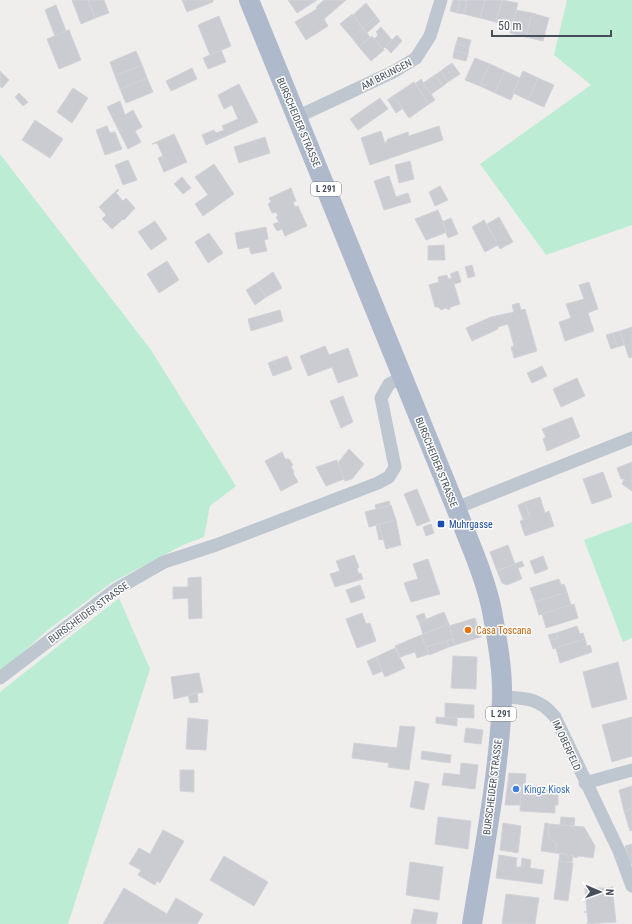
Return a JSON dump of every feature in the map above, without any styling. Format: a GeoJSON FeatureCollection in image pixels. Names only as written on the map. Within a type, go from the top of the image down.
{"type":"FeatureCollection","features":[{"type":"Feature","properties":{"kind":"main road","name":"BURSCHEIDER STRASSE"},"geometry":{"type":"LineString","coordinates":[[249,0],[266,46],[297,117],[456,508],[483,578],[492,611],[499,659],[502,697],[494,788],[472,924]]}},
{"type":"Feature","properties":{"kind":"street","name":"AM BRUNGEN"},"geometry":{"type":"LineString","coordinates":[[297,117],[395,71],[416,58],[430,36],[442,0]]}},
{"type":"Feature","properties":{"kind":"street","name":"BURSCHEIDER STRASSE"},"geometry":{"type":"LineString","coordinates":[[0,678],[115,590],[164,562],[216,545],[378,483],[389,477],[395,467],[381,398],[389,384],[403,378]]}},
{"type":"Feature","properties":{"kind":"street"},"geometry":{"type":"LineString","coordinates":[[456,508],[632,438]]}},
{"type":"Feature","properties":{"kind":"street","name":"IM OBERFELD"},"geometry":{"type":"LineString","coordinates":[[502,697],[534,701],[546,706],[554,717],[619,852],[632,886]]}},
{"type":"Feature","properties":{"kind":"street","name":"IM OBERFELD"},"geometry":{"type":"LineString","coordinates":[[585,783],[632,770]]}},
{"type":"Feature","properties":{"kind":"green space"},"geometry":{"type":"Polygon","coordinates":[[[567,0],[632,0],[632,225],[546,255],[480,164],[591,85],[554,55],[567,0]]]}},
{"type":"Feature","properties":{"kind":"green space"},"geometry":{"type":"Polygon","coordinates":[[[0,154],[151,350],[236,486],[210,506],[204,537],[183,545],[111,583],[49,629],[0,673],[0,154]]]}},
{"type":"Feature","properties":{"kind":"green space"},"geometry":{"type":"Polygon","coordinates":[[[632,522],[632,638],[623,642],[584,540],[632,522]]]}},
{"type":"Feature","properties":{"kind":"green space"},"geometry":{"type":"Polygon","coordinates":[[[119,598],[150,669],[68,924],[0,924],[0,692],[119,598]]]}},
{"type":"Feature","properties":{"kind":"building"},"geometry":{"type":"Polygon","coordinates":[[[72,0],[88,0],[95,18],[81,24],[72,0]]]}},
{"type":"Feature","properties":{"kind":"building"},"geometry":{"type":"Polygon","coordinates":[[[88,0],[104,0],[109,13],[95,18],[88,0]]]}},
{"type":"Feature","properties":{"kind":"building"},"geometry":{"type":"Polygon","coordinates":[[[182,0],[213,0],[213,2],[187,12],[182,0]]]}},
{"type":"Feature","properties":{"kind":"building"},"geometry":{"type":"Polygon","coordinates":[[[288,0],[317,0],[297,13],[288,0]]]}},
{"type":"Feature","properties":{"kind":"building"},"geometry":{"type":"Polygon","coordinates":[[[324,0],[346,0],[324,19],[328,26],[306,40],[295,22],[317,9],[316,7],[324,0]]]}},
{"type":"Feature","properties":{"kind":"building"},"geometry":{"type":"Polygon","coordinates":[[[453,0],[460,0],[457,13],[450,11],[453,0]]]}},
{"type":"Feature","properties":{"kind":"building"},"geometry":{"type":"Polygon","coordinates":[[[460,0],[467,1],[464,14],[457,13],[460,0]]]}},
{"type":"Feature","properties":{"kind":"building"},"geometry":{"type":"Polygon","coordinates":[[[467,0],[485,0],[480,18],[464,14],[467,0]]]}},
{"type":"Feature","properties":{"kind":"building"},"geometry":{"type":"Polygon","coordinates":[[[485,0],[502,0],[496,22],[480,18],[485,0]]]}},
{"type":"Feature","properties":{"kind":"building"},"geometry":{"type":"Polygon","coordinates":[[[502,0],[518,3],[512,26],[496,22],[502,0]]]}},
{"type":"Feature","properties":{"kind":"building"},"geometry":{"type":"Polygon","coordinates":[[[366,3],[376,16],[363,28],[353,15],[366,3]]]}},
{"type":"Feature","properties":{"kind":"building"},"geometry":{"type":"Polygon","coordinates":[[[56,5],[66,31],[55,36],[45,10],[56,5]]]}},
{"type":"Feature","properties":{"kind":"building"},"geometry":{"type":"Polygon","coordinates":[[[516,10],[532,13],[526,37],[510,33],[516,10]]]}},
{"type":"Feature","properties":{"kind":"building"},"geometry":{"type":"Polygon","coordinates":[[[532,13],[549,18],[543,41],[526,37],[532,13]]]}},
{"type":"Feature","properties":{"kind":"building"},"geometry":{"type":"Polygon","coordinates":[[[352,14],[363,28],[352,38],[340,24],[352,14]]]}},
{"type":"Feature","properties":{"kind":"building"},"geometry":{"type":"Polygon","coordinates":[[[219,16],[231,46],[210,55],[198,25],[219,16]]]}},
{"type":"Feature","properties":{"kind":"building"},"geometry":{"type":"Polygon","coordinates":[[[376,16],[380,21],[367,33],[363,28],[376,16]]]}},
{"type":"Feature","properties":{"kind":"building"},"geometry":{"type":"Polygon","coordinates":[[[381,27],[392,40],[383,49],[374,39],[378,35],[376,32],[381,27]]]}},
{"type":"Feature","properties":{"kind":"building"},"geometry":{"type":"Polygon","coordinates":[[[363,28],[370,37],[359,47],[352,38],[363,28]]]}},
{"type":"Feature","properties":{"kind":"building"},"geometry":{"type":"Polygon","coordinates":[[[69,30],[81,60],[59,69],[47,39],[69,30]]]}},
{"type":"Feature","properties":{"kind":"building"},"geometry":{"type":"Polygon","coordinates":[[[397,35],[402,41],[391,53],[385,47],[397,35]]]}},
{"type":"Feature","properties":{"kind":"building"},"geometry":{"type":"Polygon","coordinates":[[[372,36],[384,50],[371,61],[359,47],[372,36]]]}},
{"type":"Feature","properties":{"kind":"building"},"geometry":{"type":"Polygon","coordinates":[[[458,37],[471,40],[469,47],[456,44],[458,37]]]}},
{"type":"Feature","properties":{"kind":"building"},"geometry":{"type":"Polygon","coordinates":[[[456,44],[469,47],[468,54],[454,51],[456,44]]]}},
{"type":"Feature","properties":{"kind":"building"},"geometry":{"type":"Polygon","coordinates":[[[221,50],[226,62],[208,69],[203,58],[221,50]]]}},
{"type":"Feature","properties":{"kind":"building"},"geometry":{"type":"Polygon","coordinates":[[[136,51],[142,65],[115,76],[110,62],[136,51]]]}},
{"type":"Feature","properties":{"kind":"building"},"geometry":{"type":"Polygon","coordinates":[[[454,51],[468,54],[466,61],[453,58],[454,51]]]}},
{"type":"Feature","properties":{"kind":"building"},"geometry":{"type":"Polygon","coordinates":[[[475,58],[490,64],[480,86],[465,80],[475,58]]]}},
{"type":"Feature","properties":{"kind":"building"},"geometry":{"type":"Polygon","coordinates":[[[452,63],[460,74],[454,78],[446,67],[452,63]]]}},
{"type":"Feature","properties":{"kind":"building"},"geometry":{"type":"Polygon","coordinates":[[[490,64],[505,71],[495,93],[480,86],[490,64]]]}},
{"type":"Feature","properties":{"kind":"building"},"geometry":{"type":"Polygon","coordinates":[[[142,65],[147,78],[120,89],[115,76],[142,65]]]}},
{"type":"Feature","properties":{"kind":"building"},"geometry":{"type":"Polygon","coordinates":[[[446,67],[454,78],[448,82],[441,71],[446,67]]]}},
{"type":"Feature","properties":{"kind":"building"},"geometry":{"type":"Polygon","coordinates":[[[192,68],[197,79],[171,91],[166,81],[192,68]]]}},
{"type":"Feature","properties":{"kind":"building"},"geometry":{"type":"Polygon","coordinates":[[[0,71],[9,80],[2,88],[0,86],[0,71]]]}},
{"type":"Feature","properties":{"kind":"building"},"geometry":{"type":"Polygon","coordinates":[[[441,71],[448,82],[443,86],[435,75],[441,71]]]}},
{"type":"Feature","properties":{"kind":"building"},"geometry":{"type":"Polygon","coordinates":[[[505,71],[520,78],[511,100],[495,93],[505,71]]]}},
{"type":"Feature","properties":{"kind":"building"},"geometry":{"type":"Polygon","coordinates":[[[523,71],[538,78],[528,100],[513,93],[523,71]]]}},
{"type":"Feature","properties":{"kind":"building"},"geometry":{"type":"Polygon","coordinates":[[[435,75],[443,86],[437,90],[429,79],[435,75]]]}},
{"type":"Feature","properties":{"kind":"building"},"geometry":{"type":"Polygon","coordinates":[[[147,78],[153,92],[126,103],[120,89],[147,78]]]}},
{"type":"Feature","properties":{"kind":"building"},"geometry":{"type":"Polygon","coordinates":[[[538,78],[554,85],[544,107],[528,100],[538,78]]]}},
{"type":"Feature","properties":{"kind":"building"},"geometry":{"type":"Polygon","coordinates":[[[421,79],[435,100],[429,104],[415,84],[421,79]]]}},
{"type":"Feature","properties":{"kind":"building"},"geometry":{"type":"Polygon","coordinates":[[[429,79],[437,90],[431,94],[423,83],[429,79]]]}},
{"type":"Feature","properties":{"kind":"building"},"geometry":{"type":"Polygon","coordinates":[[[414,82],[429,104],[409,118],[394,96],[387,100],[414,82]]]}},
{"type":"Feature","properties":{"kind":"building"},"geometry":{"type":"Polygon","coordinates":[[[239,84],[258,122],[206,145],[202,135],[214,130],[216,133],[224,130],[222,126],[238,119],[232,105],[224,109],[218,95],[239,84]]]}},
{"type":"Feature","properties":{"kind":"building"},"geometry":{"type":"Polygon","coordinates":[[[73,88],[88,98],[72,123],[57,112],[73,88]]]}},
{"type":"Feature","properties":{"kind":"building"},"geometry":{"type":"Polygon","coordinates":[[[19,93],[28,102],[23,106],[15,97],[19,93]]]}},
{"type":"Feature","properties":{"kind":"building"},"geometry":{"type":"Polygon","coordinates":[[[394,96],[402,109],[396,113],[388,100],[394,96]]]}},
{"type":"Feature","properties":{"kind":"building"},"geometry":{"type":"Polygon","coordinates":[[[380,98],[388,109],[358,130],[350,119],[380,98]]]}},
{"type":"Feature","properties":{"kind":"building"},"geometry":{"type":"Polygon","coordinates":[[[120,101],[125,115],[133,110],[142,127],[135,131],[141,142],[128,149],[107,107],[120,101]]]}},
{"type":"Feature","properties":{"kind":"building"},"geometry":{"type":"Polygon","coordinates":[[[35,120],[63,139],[50,158],[22,140],[35,120]]]}},
{"type":"Feature","properties":{"kind":"building"},"geometry":{"type":"Polygon","coordinates":[[[107,126],[110,133],[115,132],[122,149],[105,155],[96,130],[107,126]]]}},
{"type":"Feature","properties":{"kind":"building"},"geometry":{"type":"Polygon","coordinates":[[[439,126],[443,140],[370,165],[361,138],[381,131],[385,144],[388,139],[408,132],[409,136],[439,126]]]}},
{"type":"Feature","properties":{"kind":"building"},"geometry":{"type":"Polygon","coordinates":[[[174,134],[187,162],[164,172],[158,158],[163,156],[157,143],[152,144],[174,134]]]}},
{"type":"Feature","properties":{"kind":"building"},"geometry":{"type":"Polygon","coordinates":[[[265,137],[270,153],[239,163],[234,147],[265,137]]]}},
{"type":"Feature","properties":{"kind":"building"},"geometry":{"type":"Polygon","coordinates":[[[128,160],[137,180],[123,185],[115,165],[128,160]]]}},
{"type":"Feature","properties":{"kind":"building"},"geometry":{"type":"Polygon","coordinates":[[[410,161],[414,179],[399,183],[395,165],[410,161]]]}},
{"type":"Feature","properties":{"kind":"building"},"geometry":{"type":"Polygon","coordinates":[[[214,164],[234,194],[203,216],[195,204],[208,195],[195,177],[214,164]]]}},
{"type":"Feature","properties":{"kind":"building"},"geometry":{"type":"Polygon","coordinates":[[[389,176],[396,197],[408,193],[411,202],[384,210],[374,181],[389,176]]]}},
{"type":"Feature","properties":{"kind":"building"},"geometry":{"type":"Polygon","coordinates":[[[182,177],[191,188],[183,194],[174,184],[182,177]]]}},
{"type":"Feature","properties":{"kind":"building"},"geometry":{"type":"Polygon","coordinates":[[[440,186],[448,200],[435,206],[429,192],[440,186]]]}},
{"type":"Feature","properties":{"kind":"building"},"geometry":{"type":"Polygon","coordinates":[[[291,188],[296,201],[293,202],[295,207],[298,206],[307,226],[285,236],[282,229],[277,231],[273,224],[279,222],[276,217],[278,216],[276,212],[272,213],[268,204],[271,202],[269,198],[291,188]]]}},
{"type":"Feature","properties":{"kind":"building"},"geometry":{"type":"Polygon","coordinates":[[[118,189],[119,190],[116,193],[123,201],[126,198],[135,208],[124,220],[123,219],[112,229],[102,219],[106,215],[99,207],[118,189]]]}},
{"type":"Feature","properties":{"kind":"building"},"geometry":{"type":"Polygon","coordinates":[[[438,210],[447,232],[426,240],[415,219],[438,210]]]}},
{"type":"Feature","properties":{"kind":"building"},"geometry":{"type":"Polygon","coordinates":[[[499,217],[513,242],[500,249],[487,224],[499,217]]]}},
{"type":"Feature","properties":{"kind":"building"},"geometry":{"type":"Polygon","coordinates":[[[451,218],[458,234],[448,238],[442,222],[451,218]]]}},
{"type":"Feature","properties":{"kind":"building"},"geometry":{"type":"Polygon","coordinates":[[[484,220],[498,245],[485,252],[472,227],[484,220]]]}},
{"type":"Feature","properties":{"kind":"building"},"geometry":{"type":"Polygon","coordinates":[[[155,221],[167,239],[151,250],[138,232],[155,221]]]}},
{"type":"Feature","properties":{"kind":"building"},"geometry":{"type":"Polygon","coordinates":[[[266,227],[268,239],[264,240],[267,251],[251,254],[249,247],[238,249],[235,233],[266,227]]]}},
{"type":"Feature","properties":{"kind":"building"},"geometry":{"type":"Polygon","coordinates":[[[209,233],[223,253],[208,263],[195,242],[209,233]]]}},
{"type":"Feature","properties":{"kind":"building"},"geometry":{"type":"Polygon","coordinates":[[[444,245],[445,260],[428,260],[428,246],[444,245]]]}},
{"type":"Feature","properties":{"kind":"building"},"geometry":{"type":"Polygon","coordinates":[[[167,261],[179,280],[159,293],[147,274],[167,261]]]}},
{"type":"Feature","properties":{"kind":"building"},"geometry":{"type":"Polygon","coordinates":[[[472,265],[475,276],[468,278],[465,267],[472,265]]]}},
{"type":"Feature","properties":{"kind":"building"},"geometry":{"type":"Polygon","coordinates":[[[458,271],[461,282],[454,284],[460,304],[451,307],[449,310],[446,308],[441,310],[438,307],[435,307],[429,285],[439,282],[438,277],[447,275],[448,279],[452,278],[450,274],[458,271]]]}},
{"type":"Feature","properties":{"kind":"building"},"geometry":{"type":"Polygon","coordinates":[[[273,272],[282,288],[266,297],[257,283],[273,272]]]}},
{"type":"Feature","properties":{"kind":"building"},"geometry":{"type":"Polygon","coordinates":[[[589,282],[598,309],[588,313],[594,331],[565,341],[559,322],[571,318],[566,304],[584,299],[579,285],[589,282]]]}},
{"type":"Feature","properties":{"kind":"building"},"geometry":{"type":"Polygon","coordinates":[[[257,283],[266,297],[255,305],[246,290],[257,283]]]}},
{"type":"Feature","properties":{"kind":"building"},"geometry":{"type":"Polygon","coordinates":[[[519,303],[521,310],[525,309],[537,351],[514,358],[511,347],[514,346],[508,324],[498,327],[498,329],[472,341],[466,328],[491,317],[514,312],[512,305],[519,303]]]}},
{"type":"Feature","properties":{"kind":"building"},"geometry":{"type":"Polygon","coordinates":[[[280,310],[283,321],[251,331],[248,319],[280,310]]]}},
{"type":"Feature","properties":{"kind":"building"},"geometry":{"type":"Polygon","coordinates":[[[632,327],[632,357],[629,358],[620,331],[632,327]]]}},
{"type":"Feature","properties":{"kind":"building"},"geometry":{"type":"Polygon","coordinates":[[[620,331],[624,345],[617,347],[613,333],[620,331]]]}},
{"type":"Feature","properties":{"kind":"building"},"geometry":{"type":"Polygon","coordinates":[[[613,333],[617,347],[611,349],[606,335],[613,333]]]}},
{"type":"Feature","properties":{"kind":"building"},"geometry":{"type":"Polygon","coordinates":[[[325,346],[329,355],[348,348],[358,376],[338,383],[332,367],[308,376],[300,356],[325,346]]]}},
{"type":"Feature","properties":{"kind":"building"},"geometry":{"type":"Polygon","coordinates":[[[287,356],[292,369],[273,376],[268,363],[287,356]]]}},
{"type":"Feature","properties":{"kind":"building"},"geometry":{"type":"Polygon","coordinates":[[[542,366],[547,376],[532,383],[527,373],[542,366]]]}},
{"type":"Feature","properties":{"kind":"building"},"geometry":{"type":"Polygon","coordinates":[[[577,378],[585,396],[561,407],[553,389],[577,378]]]}},
{"type":"Feature","properties":{"kind":"building"},"geometry":{"type":"Polygon","coordinates":[[[343,396],[353,422],[341,428],[330,401],[343,396]]]}},
{"type":"Feature","properties":{"kind":"building"},"geometry":{"type":"Polygon","coordinates":[[[572,417],[580,437],[547,451],[543,439],[546,437],[542,429],[572,417]]]}},
{"type":"Feature","properties":{"kind":"building"},"geometry":{"type":"Polygon","coordinates":[[[349,449],[364,464],[352,479],[345,481],[338,463],[349,449]]]}},
{"type":"Feature","properties":{"kind":"building"},"geometry":{"type":"Polygon","coordinates":[[[282,452],[285,459],[289,459],[293,465],[291,466],[294,472],[293,473],[298,482],[281,491],[265,461],[282,452]]]}},
{"type":"Feature","properties":{"kind":"building"},"geometry":{"type":"Polygon","coordinates":[[[337,460],[344,479],[326,486],[316,467],[337,460]]]}},
{"type":"Feature","properties":{"kind":"building"},"geometry":{"type":"Polygon","coordinates":[[[632,462],[632,491],[622,484],[624,479],[621,479],[617,468],[632,462]]]}},
{"type":"Feature","properties":{"kind":"building"},"geometry":{"type":"Polygon","coordinates":[[[603,472],[612,497],[592,504],[583,479],[603,472]]]}},
{"type":"Feature","properties":{"kind":"building"},"geometry":{"type":"Polygon","coordinates":[[[417,489],[430,521],[417,526],[404,494],[417,489]]]}},
{"type":"Feature","properties":{"kind":"building"},"geometry":{"type":"Polygon","coordinates":[[[540,497],[545,513],[549,511],[554,526],[525,536],[520,521],[530,517],[525,502],[540,497]]]}},
{"type":"Feature","properties":{"kind":"building"},"geometry":{"type":"Polygon","coordinates":[[[389,501],[390,505],[376,509],[375,505],[389,501]]]}},
{"type":"Feature","properties":{"kind":"building"},"geometry":{"type":"Polygon","coordinates":[[[525,502],[530,517],[523,520],[518,505],[525,502]]]}},
{"type":"Feature","properties":{"kind":"building"},"geometry":{"type":"Polygon","coordinates":[[[391,505],[396,520],[369,527],[365,512],[391,505]]]}},
{"type":"Feature","properties":{"kind":"building"},"geometry":{"type":"Polygon","coordinates":[[[396,520],[401,545],[386,549],[379,524],[396,520]]]}},
{"type":"Feature","properties":{"kind":"building"},"geometry":{"type":"Polygon","coordinates":[[[379,524],[383,539],[379,540],[376,525],[379,524]]]}},
{"type":"Feature","properties":{"kind":"building"},"geometry":{"type":"Polygon","coordinates":[[[431,524],[434,533],[426,536],[423,527],[431,524]]]}},
{"type":"Feature","properties":{"kind":"building"},"geometry":{"type":"Polygon","coordinates":[[[508,545],[515,564],[497,571],[490,552],[508,545]]]}},
{"type":"Feature","properties":{"kind":"building"},"geometry":{"type":"Polygon","coordinates":[[[354,555],[359,567],[357,569],[359,574],[361,573],[363,579],[335,587],[330,574],[340,571],[336,561],[354,555]]]}},
{"type":"Feature","properties":{"kind":"building"},"geometry":{"type":"Polygon","coordinates":[[[543,556],[548,569],[535,574],[530,561],[543,556]]]}},
{"type":"Feature","properties":{"kind":"building"},"geometry":{"type":"Polygon","coordinates":[[[428,559],[440,594],[411,602],[404,583],[418,579],[413,564],[428,559]]]}},
{"type":"Feature","properties":{"kind":"building"},"geometry":{"type":"Polygon","coordinates":[[[522,561],[524,566],[518,568],[522,579],[507,585],[502,583],[497,571],[522,561]]]}},
{"type":"Feature","properties":{"kind":"building"},"geometry":{"type":"Polygon","coordinates":[[[201,577],[202,618],[189,619],[188,598],[173,599],[173,587],[188,587],[188,578],[201,577]]]}},
{"type":"Feature","properties":{"kind":"building"},"geometry":{"type":"Polygon","coordinates":[[[559,579],[561,585],[564,584],[567,592],[535,602],[530,588],[559,579]]]}},
{"type":"Feature","properties":{"kind":"building"},"geometry":{"type":"Polygon","coordinates":[[[360,585],[365,598],[351,603],[346,590],[360,585]]]}},
{"type":"Feature","properties":{"kind":"building"},"geometry":{"type":"Polygon","coordinates":[[[567,592],[571,605],[539,615],[535,602],[567,592]]]}},
{"type":"Feature","properties":{"kind":"building"},"geometry":{"type":"Polygon","coordinates":[[[574,604],[578,618],[546,628],[542,614],[574,604]]]}},
{"type":"Feature","properties":{"kind":"building"},"geometry":{"type":"Polygon","coordinates":[[[444,612],[449,624],[423,634],[419,622],[444,612]]]}},
{"type":"Feature","properties":{"kind":"building"},"geometry":{"type":"Polygon","coordinates":[[[362,613],[366,624],[370,623],[376,641],[357,648],[346,619],[362,613]]]}},
{"type":"Feature","properties":{"kind":"building"},"geometry":{"type":"Polygon","coordinates":[[[424,613],[426,619],[419,622],[416,616],[424,613]]]}},
{"type":"Feature","properties":{"kind":"building"},"geometry":{"type":"Polygon","coordinates":[[[475,618],[481,637],[455,645],[449,626],[475,618]]]}},
{"type":"Feature","properties":{"kind":"building"},"geometry":{"type":"Polygon","coordinates":[[[449,624],[453,639],[426,647],[421,635],[449,624]]]}},
{"type":"Feature","properties":{"kind":"building"},"geometry":{"type":"Polygon","coordinates":[[[577,626],[580,634],[583,633],[585,639],[553,649],[550,640],[558,638],[556,633],[577,626]]]}},
{"type":"Feature","properties":{"kind":"building"},"geometry":{"type":"Polygon","coordinates":[[[556,633],[558,638],[550,640],[548,635],[556,633]]]}},
{"type":"Feature","properties":{"kind":"building"},"geometry":{"type":"Polygon","coordinates":[[[421,635],[429,654],[417,658],[415,652],[400,657],[395,646],[421,635]]]}},
{"type":"Feature","properties":{"kind":"building"},"geometry":{"type":"Polygon","coordinates":[[[453,639],[455,645],[449,647],[447,641],[453,639]]]}},
{"type":"Feature","properties":{"kind":"building"},"geometry":{"type":"Polygon","coordinates":[[[585,639],[587,646],[590,645],[592,652],[560,663],[556,648],[585,639]]]}},
{"type":"Feature","properties":{"kind":"building"},"geometry":{"type":"Polygon","coordinates":[[[447,641],[449,647],[429,655],[426,647],[447,641]]]}},
{"type":"Feature","properties":{"kind":"building"},"geometry":{"type":"Polygon","coordinates":[[[395,648],[405,668],[385,677],[376,657],[395,648]]]}},
{"type":"Feature","properties":{"kind":"building"},"geometry":{"type":"Polygon","coordinates":[[[453,656],[477,657],[476,689],[451,688],[453,656]]]}},
{"type":"Feature","properties":{"kind":"building"},"geometry":{"type":"Polygon","coordinates":[[[376,657],[383,671],[373,675],[367,661],[376,657]]]}},
{"type":"Feature","properties":{"kind":"building"},"geometry":{"type":"Polygon","coordinates":[[[618,662],[627,699],[592,708],[583,672],[618,662]]]}},
{"type":"Feature","properties":{"kind":"building"},"geometry":{"type":"Polygon","coordinates":[[[199,673],[203,692],[174,699],[171,677],[199,673]]]}},
{"type":"Feature","properties":{"kind":"building"},"geometry":{"type":"Polygon","coordinates":[[[197,693],[198,702],[190,703],[188,694],[197,693]]]}},
{"type":"Feature","properties":{"kind":"building"},"geometry":{"type":"Polygon","coordinates":[[[445,703],[474,705],[474,718],[445,717],[445,703]]]}},
{"type":"Feature","properties":{"kind":"building"},"geometry":{"type":"Polygon","coordinates":[[[436,717],[457,718],[457,726],[436,723],[436,717]]]}},
{"type":"Feature","properties":{"kind":"building"},"geometry":{"type":"Polygon","coordinates":[[[632,717],[632,756],[612,762],[602,725],[632,717]]]}},
{"type":"Feature","properties":{"kind":"building"},"geometry":{"type":"Polygon","coordinates":[[[188,718],[208,720],[206,750],[186,749],[188,718]]]}},
{"type":"Feature","properties":{"kind":"building"},"geometry":{"type":"Polygon","coordinates":[[[400,726],[415,727],[409,770],[388,767],[389,763],[352,758],[354,743],[397,748],[400,726]]]}},
{"type":"Feature","properties":{"kind":"building"},"geometry":{"type":"Polygon","coordinates":[[[466,728],[483,730],[481,744],[464,742],[466,728]]]}},
{"type":"Feature","properties":{"kind":"building"},"geometry":{"type":"Polygon","coordinates":[[[422,751],[451,755],[450,763],[421,759],[422,751]]]}},
{"type":"Feature","properties":{"kind":"building"},"geometry":{"type":"Polygon","coordinates":[[[461,763],[478,765],[475,789],[442,785],[444,773],[460,775],[461,763]]]}},
{"type":"Feature","properties":{"kind":"building"},"geometry":{"type":"Polygon","coordinates":[[[180,770],[194,770],[194,792],[180,791],[180,770]]]}},
{"type":"Feature","properties":{"kind":"building"},"geometry":{"type":"Polygon","coordinates":[[[509,773],[526,774],[525,786],[521,785],[520,805],[505,805],[509,773]]]}},
{"type":"Feature","properties":{"kind":"building"},"geometry":{"type":"Polygon","coordinates":[[[415,781],[429,784],[424,810],[410,807],[415,781]]]}},
{"type":"Feature","properties":{"kind":"building"},"geometry":{"type":"Polygon","coordinates":[[[521,785],[539,786],[538,789],[558,790],[558,805],[555,805],[555,813],[520,811],[521,785]]]}},
{"type":"Feature","properties":{"kind":"building"},"geometry":{"type":"Polygon","coordinates":[[[632,786],[632,808],[624,811],[619,790],[632,786]]]}},
{"type":"Feature","properties":{"kind":"building"},"geometry":{"type":"Polygon","coordinates":[[[632,808],[632,830],[630,831],[624,811],[632,808]]]}},
{"type":"Feature","properties":{"kind":"building"},"geometry":{"type":"Polygon","coordinates":[[[438,817],[471,821],[468,849],[435,844],[438,817]]]}},
{"type":"Feature","properties":{"kind":"building"},"geometry":{"type":"Polygon","coordinates":[[[561,817],[575,818],[574,826],[560,825],[561,817]]]}},
{"type":"Feature","properties":{"kind":"building"},"geometry":{"type":"Polygon","coordinates":[[[503,823],[521,826],[518,853],[500,850],[503,823]]]}},
{"type":"Feature","properties":{"kind":"building"},"geometry":{"type":"Polygon","coordinates":[[[545,823],[549,824],[548,837],[557,843],[555,853],[541,851],[545,823]]]}},
{"type":"Feature","properties":{"kind":"building"},"geometry":{"type":"Polygon","coordinates":[[[549,824],[584,827],[595,846],[593,858],[579,856],[576,858],[571,855],[568,857],[566,854],[555,853],[557,843],[548,837],[549,824]]]}},
{"type":"Feature","properties":{"kind":"building"},"geometry":{"type":"Polygon","coordinates":[[[163,830],[184,841],[160,883],[157,881],[155,885],[138,875],[141,870],[129,864],[139,848],[150,854],[163,830]]]}},
{"type":"Feature","properties":{"kind":"building"},"geometry":{"type":"Polygon","coordinates":[[[632,844],[632,864],[630,865],[625,846],[632,844]]]}},
{"type":"Feature","properties":{"kind":"building"},"geometry":{"type":"Polygon","coordinates":[[[560,853],[566,854],[568,857],[573,855],[572,862],[559,861],[560,853]]]}},
{"type":"Feature","properties":{"kind":"building"},"geometry":{"type":"Polygon","coordinates":[[[499,855],[517,858],[516,867],[521,867],[522,858],[531,860],[530,868],[544,870],[542,884],[496,878],[499,855]]]}},
{"type":"Feature","properties":{"kind":"building"},"geometry":{"type":"Polygon","coordinates":[[[224,856],[268,882],[254,906],[210,880],[224,856]]]}},
{"type":"Feature","properties":{"kind":"building"},"geometry":{"type":"Polygon","coordinates":[[[559,861],[573,863],[568,901],[554,899],[559,861]]]}},
{"type":"Feature","properties":{"kind":"building"},"geometry":{"type":"Polygon","coordinates":[[[410,862],[443,867],[439,900],[406,895],[410,862]]]}},
{"type":"Feature","properties":{"kind":"building"},"geometry":{"type":"Polygon","coordinates":[[[612,886],[616,922],[586,924],[588,923],[585,888],[612,888],[612,886]]]}},
{"type":"Feature","properties":{"kind":"building"},"geometry":{"type":"Polygon","coordinates":[[[124,888],[167,914],[176,898],[203,914],[197,924],[103,924],[124,888]]]}},
{"type":"Feature","properties":{"kind":"building"},"geometry":{"type":"Polygon","coordinates":[[[506,894],[539,898],[535,924],[502,924],[506,894]]]}},
{"type":"Feature","properties":{"kind":"building"},"geometry":{"type":"Polygon","coordinates":[[[414,909],[438,913],[436,924],[411,924],[414,909]]]}},
{"type":"Feature","properties":{"kind":"place","name":"Muhrgasse"},"geometry":{"type":"Point","coordinates":[441,524]}},
{"type":"Feature","properties":{"kind":"place","name":"Casa Toscana"},"geometry":{"type":"Point","coordinates":[468,630]}},
{"type":"Feature","properties":{"kind":"place","name":"Kingz Kiosk"},"geometry":{"type":"Point","coordinates":[516,789]}}]}
